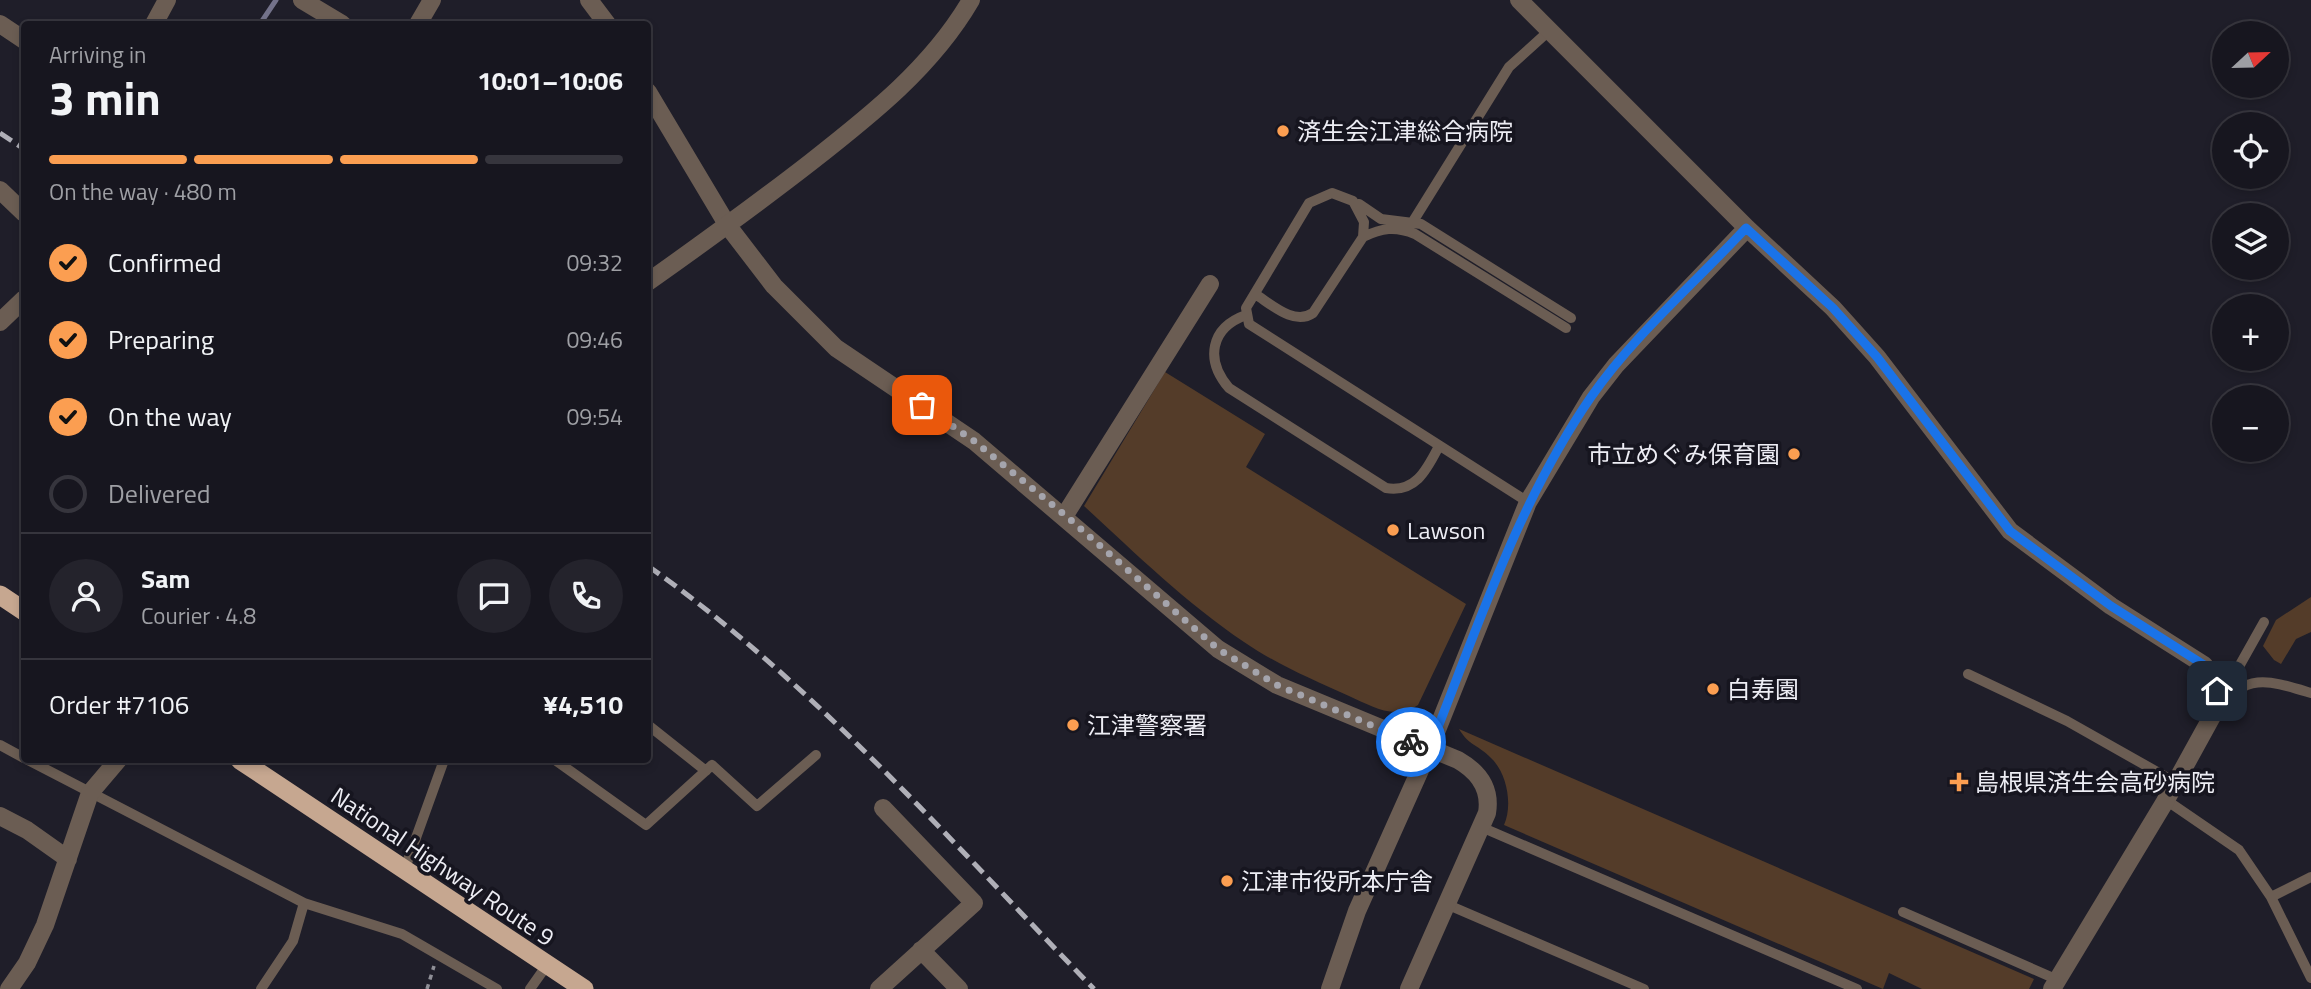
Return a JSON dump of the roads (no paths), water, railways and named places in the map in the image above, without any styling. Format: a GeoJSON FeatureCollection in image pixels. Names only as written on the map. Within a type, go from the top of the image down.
{"type":"FeatureCollection","features":[{"type":"Feature","properties":{"kind":"highway"},"geometry":{"type":"LineString","coordinates":[[0,595],[21,609]]}},
{"type":"Feature","properties":{"kind":"highway","name":"National Highway Route 9"},"geometry":{"type":"LineString","coordinates":[[244,763],[584,989]]}},
{"type":"Feature","properties":{"kind":"street"},"geometry":{"type":"LineString","coordinates":[[156,21],[167,0]]}},
{"type":"Feature","properties":{"kind":"street"},"geometry":{"type":"LineString","coordinates":[[302,0],[337,21]]}},
{"type":"Feature","properties":{"kind":"street"},"geometry":{"type":"LineString","coordinates":[[420,21],[432,0]]}},
{"type":"Feature","properties":{"kind":"street"},"geometry":{"type":"LineString","coordinates":[[589,0],[605,21]]}},
{"type":"Feature","properties":{"kind":"street"},"geometry":{"type":"LineString","coordinates":[[651,280],[729,226],[902,86],[931,55],[971,0]]}},
{"type":"Feature","properties":{"kind":"street"},"geometry":{"type":"LineString","coordinates":[[1519,0],[1746,228],[1833,308],[1877,357],[2010,531],[2111,606],[2204,665],[2213,676],[2217,691],[2215,711],[2166,800],[2055,984]]}},
{"type":"Feature","properties":{"kind":"street"},"geometry":{"type":"LineString","coordinates":[[0,24],[21,38]]}},
{"type":"Feature","properties":{"kind":"street"},"geometry":{"type":"LineString","coordinates":[[651,97],[729,226],[774,286],[836,348],[974,441],[1065,515],[1218,649],[1277,685],[1466,764],[1480,777],[1488,804],[1409,989]]}},
{"type":"Feature","properties":{"kind":"street"},"geometry":{"type":"LineString","coordinates":[[0,190],[21,210]]}},
{"type":"Feature","properties":{"kind":"street"},"geometry":{"type":"LineString","coordinates":[[1329,989],[1357,911],[1429,750],[1528,502],[1591,397],[1616,365],[1746,228]]}},
{"type":"Feature","properties":{"kind":"street"},"geometry":{"type":"LineString","coordinates":[[1065,515],[1210,284]]}},
{"type":"Feature","properties":{"kind":"street"},"geometry":{"type":"LineString","coordinates":[[0,322],[21,302]]}},
{"type":"Feature","properties":{"kind":"street"},"geometry":{"type":"LineString","coordinates":[[9,989],[27,964],[45,925],[90,793],[115,763]]}},
{"type":"Feature","properties":{"kind":"street"},"geometry":{"type":"LineString","coordinates":[[879,989],[974,902],[883,808]]}},
{"type":"Feature","properties":{"kind":"street"},"geometry":{"type":"LineString","coordinates":[[0,816],[27,830],[68,859]]}},
{"type":"Feature","properties":{"kind":"street"},"geometry":{"type":"LineString","coordinates":[[922,950],[959,989]]}},
{"type":"Feature","properties":{"kind":"lane"},"geometry":{"type":"LineString","coordinates":[[1412,223],[1509,67],[1550,30]]}},
{"type":"Feature","properties":{"kind":"lane"},"geometry":{"type":"LineString","coordinates":[[1528,502],[1255,330],[1246,315],[1246,308],[1309,203],[1332,193],[1353,201],[1381,219],[1421,224],[1572,318]]}},
{"type":"Feature","properties":{"kind":"lane"},"geometry":{"type":"LineString","coordinates":[[1255,294],[1291,316],[1308,316],[1317,308],[1363,237],[1364,222],[1353,201]]}},
{"type":"Feature","properties":{"kind":"lane"},"geometry":{"type":"LineString","coordinates":[[1363,237],[1391,228],[1415,234],[1566,328]]}},
{"type":"Feature","properties":{"kind":"lane"},"geometry":{"type":"LineString","coordinates":[[1246,315],[1232,320],[1221,332],[1214,349],[1217,375],[1229,388],[1386,488],[1399,490],[1418,479],[1428,468],[1439,446]]}},
{"type":"Feature","properties":{"kind":"lane"},"geometry":{"type":"LineString","coordinates":[[2215,711],[2264,622]]}},
{"type":"Feature","properties":{"kind":"lane"},"geometry":{"type":"LineString","coordinates":[[1968,674],[2067,721],[2175,782]]}},
{"type":"Feature","properties":{"kind":"lane"},"geometry":{"type":"LineString","coordinates":[[2215,711],[2230,692],[2244,684],[2261,681],[2311,693]]}},
{"type":"Feature","properties":{"kind":"lane"},"geometry":{"type":"LineString","coordinates":[[651,727],[706,771]]}},
{"type":"Feature","properties":{"kind":"lane"},"geometry":{"type":"LineString","coordinates":[[0,745],[21,756]]}},
{"type":"Feature","properties":{"kind":"lane"},"geometry":{"type":"LineString","coordinates":[[559,763],[646,825],[712,765],[757,806],[816,755]]}},
{"type":"Feature","properties":{"kind":"lane"},"geometry":{"type":"LineString","coordinates":[[34,763],[304,903],[402,934],[497,989]]}},
{"type":"Feature","properties":{"kind":"lane"},"geometry":{"type":"LineString","coordinates":[[404,871],[443,763]]}},
{"type":"Feature","properties":{"kind":"lane"},"geometry":{"type":"LineString","coordinates":[[2166,800],[2239,850],[2271,897],[2311,978]]}},
{"type":"Feature","properties":{"kind":"lane"},"geometry":{"type":"LineString","coordinates":[[1480,827],[1857,989]]}},
{"type":"Feature","properties":{"kind":"lane"},"geometry":{"type":"LineString","coordinates":[[2271,897],[2311,877]]}},
{"type":"Feature","properties":{"kind":"lane"},"geometry":{"type":"LineString","coordinates":[[261,989],[293,941],[304,903]]}},
{"type":"Feature","properties":{"kind":"lane"},"geometry":{"type":"LineString","coordinates":[[1446,904],[1644,989]]}},
{"type":"Feature","properties":{"kind":"lane"},"geometry":{"type":"LineString","coordinates":[[1903,912],[2055,984]]}},
{"type":"Feature","properties":{"kind":"lane"},"geometry":{"type":"LineString","coordinates":[[530,989],[547,965]]}},
{"type":"Feature","properties":{"kind":"waterway"},"geometry":{"type":"LineString","coordinates":[[262,21],[276,0]]}},
{"type":"Feature","properties":{"kind":"railway"},"geometry":{"type":"LineString","coordinates":[[0,133],[21,147]]}},
{"type":"Feature","properties":{"kind":"railway"},"geometry":{"type":"LineString","coordinates":[[651,568],[768,661],[825,713],[935,822],[1094,989]]}},
{"type":"Feature","properties":{"kind":"place","name":"済生会江津総合病院"},"geometry":{"type":"Point","coordinates":[1283,131]}},
{"type":"Feature","properties":{"kind":"place","name":"市立めぐみ保育園"},"geometry":{"type":"Point","coordinates":[1794,454]}},
{"type":"Feature","properties":{"kind":"place","name":"Lawson"},"geometry":{"type":"Point","coordinates":[1393,530]}},
{"type":"Feature","properties":{"kind":"place","name":"白寿園"},"geometry":{"type":"Point","coordinates":[1713,689]}},
{"type":"Feature","properties":{"kind":"place","name":"江津警察署"},"geometry":{"type":"Point","coordinates":[1073,725]}},
{"type":"Feature","properties":{"kind":"place","name":"島根県済生会高砂病院"},"geometry":{"type":"Point","coordinates":[1959,782]}},
{"type":"Feature","properties":{"kind":"place","name":"江津市役所本庁舎"},"geometry":{"type":"Point","coordinates":[1227,881]}}]}
